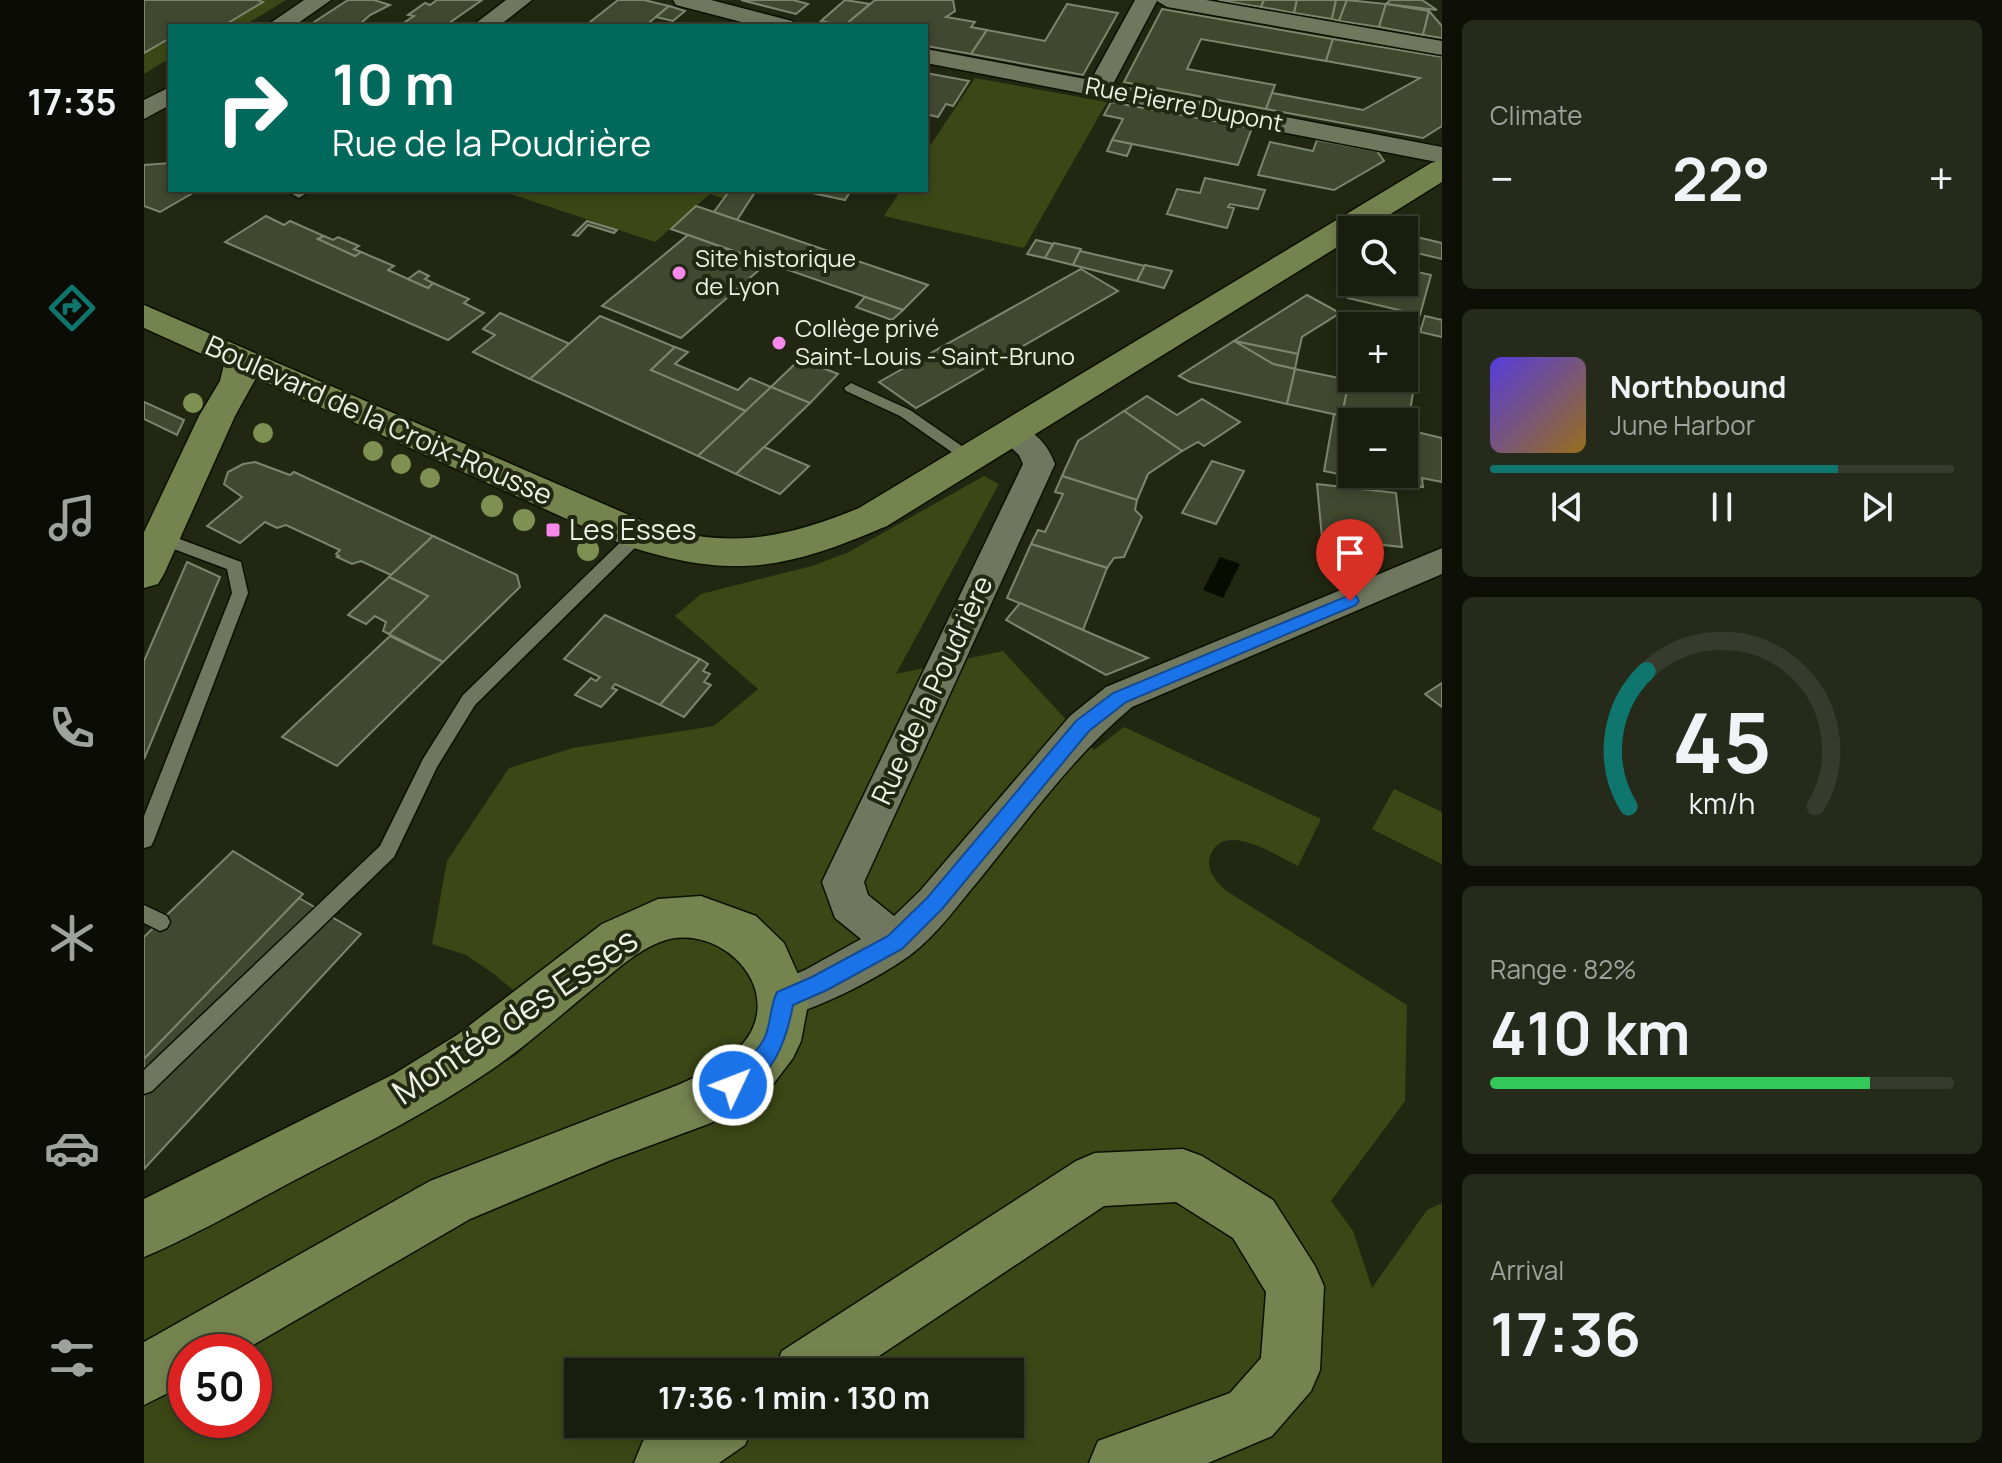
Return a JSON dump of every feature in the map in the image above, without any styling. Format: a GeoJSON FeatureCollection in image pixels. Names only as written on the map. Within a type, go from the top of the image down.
{"type":"FeatureCollection","features":[{"type":"Feature","properties":{"kind":"main road","name":"Boulevard de la Croix-Rousse"},"geometry":{"type":"LineString","coordinates":[[144,315],[242,361],[673,549],[712,555],[753,554],[805,543],[873,517],[1442,169]]}},
{"type":"Feature","properties":{"kind":"main road"},"geometry":{"type":"LineString","coordinates":[[144,574],[217,416],[238,381],[242,361]]}},
{"type":"Feature","properties":{"kind":"main road","name":"Montée des Esses"},"geometry":{"type":"LineString","coordinates":[[144,1229],[413,1091],[475,1052],[619,939],[658,920],[701,917],[739,931],[767,958],[784,999]]}},
{"type":"Feature","properties":{"kind":"main road"},"geometry":{"type":"LineString","coordinates":[[144,1375],[450,1200],[601,1138],[692,1105],[733,1085],[756,1066],[775,1041],[784,999]]}},
{"type":"Feature","properties":{"kind":"main road"},"geometry":{"type":"LineString","coordinates":[[824,1358],[1095,1180],[1183,1175],[1253,1219],[1295,1286],[1290,1370],[1251,1415],[1120,1463]]}},
{"type":"Feature","properties":{"kind":"main road"},"geometry":{"type":"LineString","coordinates":[[665,1463],[703,1438]]}},
{"type":"Feature","properties":{"kind":"street"},"geometry":{"type":"LineString","coordinates":[[281,24],[320,0]]}},
{"type":"Feature","properties":{"kind":"street"},"geometry":{"type":"LineString","coordinates":[[487,24],[521,0]]}},
{"type":"Feature","properties":{"kind":"street"},"geometry":{"type":"LineString","coordinates":[[684,0],[776,24]]}},
{"type":"Feature","properties":{"kind":"street"},"geometry":{"type":"LineString","coordinates":[[1098,89],[1146,0]]}},
{"type":"Feature","properties":{"kind":"street"},"geometry":{"type":"LineString","coordinates":[[1167,0],[1442,48]]}},
{"type":"Feature","properties":{"kind":"street","name":"Rue Pierre Dupont"},"geometry":{"type":"LineString","coordinates":[[928,56],[1442,155]]}},
{"type":"Feature","properties":{"kind":"street","name":"Rue de la Poudrière"},"geometry":{"type":"LineString","coordinates":[[895,942],[850,905],[843,882],[1039,464],[1033,449],[1011,433]]}},
{"type":"Feature","properties":{"kind":"street"},"geometry":{"type":"LineString","coordinates":[[784,999],[820,984],[895,942],[935,903],[1083,726],[1119,697],[1442,560]]}},
{"type":"Feature","properties":{"kind":"lane"},"geometry":{"type":"LineString","coordinates":[[851,388],[905,413],[971,458]]}},
{"type":"Feature","properties":{"kind":"lane"},"geometry":{"type":"LineString","coordinates":[[144,1084],[387,851],[429,764],[469,700],[638,535]]}},
{"type":"Feature","properties":{"kind":"lane"},"geometry":{"type":"LineString","coordinates":[[144,840],[240,593],[235,566],[161,538]]}},
{"type":"Feature","properties":{"kind":"green space"},"geometry":{"type":"Polygon","coordinates":[[[144,0],[286,0],[247,24],[231,21],[168,24],[168,59],[144,74],[144,0]]]}},
{"type":"Feature","properties":{"kind":"green space"},"geometry":{"type":"Polygon","coordinates":[[[975,78],[1107,102],[1024,248],[884,216],[900,192],[928,192],[928,149],[975,78]]]}},
{"type":"Feature","properties":{"kind":"green space"},"geometry":{"type":"Polygon","coordinates":[[[505,192],[729,192],[724,199],[710,194],[655,242],[505,192]]]}},
{"type":"Feature","properties":{"kind":"green space"},"geometry":{"type":"Polygon","coordinates":[[[984,476],[999,484],[896,674],[1003,651],[1094,750],[1124,727],[1321,819],[1298,866],[1265,849],[1238,840],[1216,846],[1209,866],[1225,890],[1407,1005],[1405,1101],[1331,1201],[1353,1231],[1372,1288],[1427,1210],[1442,1203],[1442,1463],[144,1463],[144,1256],[416,1115],[515,1056],[552,1023],[494,974],[466,955],[432,944],[447,861],[509,768],[573,748],[714,726],[758,689],[675,616],[701,594],[812,566],[849,552],[984,476]]]}},
{"type":"Feature","properties":{"kind":"green space"},"geometry":{"type":"Polygon","coordinates":[[[1394,789],[1442,812],[1442,864],[1372,829],[1394,789]]]}},
{"type":"Feature","properties":{"kind":"shaded area"},"geometry":{"type":"Polygon","coordinates":[[[1220,557],[1240,564],[1223,598],[1203,590],[1220,557]]]}},
{"type":"Feature","properties":{"kind":"building"},"geometry":{"type":"Polygon","coordinates":[[[144,0],[263,2],[226,24],[168,24],[168,39],[144,53],[144,0]]]}},
{"type":"Feature","properties":{"kind":"building"},"geometry":{"type":"Polygon","coordinates":[[[348,0],[374,0],[390,5],[360,24],[311,24],[348,0]]]}},
{"type":"Feature","properties":{"kind":"building"},"geometry":{"type":"Polygon","coordinates":[[[437,0],[482,0],[448,24],[402,24],[414,16],[408,15],[425,3],[430,5],[437,0]]]}},
{"type":"Feature","properties":{"kind":"building"},"geometry":{"type":"Polygon","coordinates":[[[618,0],[644,0],[669,6],[647,24],[588,24],[618,0]]]}},
{"type":"Feature","properties":{"kind":"building"},"geometry":{"type":"Polygon","coordinates":[[[741,0],[793,0],[808,4],[796,14],[741,0]]]}},
{"type":"Feature","properties":{"kind":"building"},"geometry":{"type":"Polygon","coordinates":[[[845,0],[870,4],[846,24],[821,21],[845,0]]]}},
{"type":"Feature","properties":{"kind":"building"},"geometry":{"type":"Polygon","coordinates":[[[875,0],[953,0],[955,11],[946,17],[975,22],[971,27],[987,30],[971,54],[928,46],[928,24],[846,24],[875,0]]]}},
{"type":"Feature","properties":{"kind":"building"},"geometry":{"type":"Polygon","coordinates":[[[1218,0],[1264,0],[1261,7],[1218,0]]]}},
{"type":"Feature","properties":{"kind":"building"},"geometry":{"type":"Polygon","coordinates":[[[1264,0],[1297,0],[1294,13],[1261,7],[1264,0]]]}},
{"type":"Feature","properties":{"kind":"building"},"geometry":{"type":"Polygon","coordinates":[[[1297,0],[1336,0],[1332,19],[1294,13],[1297,0]]]}},
{"type":"Feature","properties":{"kind":"building"},"geometry":{"type":"Polygon","coordinates":[[[1336,0],[1347,0],[1339,21],[1332,19],[1336,0]]]}},
{"type":"Feature","properties":{"kind":"building"},"geometry":{"type":"Polygon","coordinates":[[[1347,0],[1386,4],[1379,27],[1339,21],[1347,0]]]}},
{"type":"Feature","properties":{"kind":"building"},"geometry":{"type":"Polygon","coordinates":[[[1390,0],[1422,0],[1437,10],[1386,4],[1390,0]]]}},
{"type":"Feature","properties":{"kind":"building"},"geometry":{"type":"Polygon","coordinates":[[[1067,4],[1118,13],[1083,75],[971,54],[987,30],[1045,41],[1067,4]]]}},
{"type":"Feature","properties":{"kind":"building"},"geometry":{"type":"Polygon","coordinates":[[[1386,4],[1429,11],[1423,35],[1379,27],[1386,4]]]}},
{"type":"Feature","properties":{"kind":"building"},"geometry":{"type":"Polygon","coordinates":[[[669,6],[685,11],[673,21],[656,17],[669,6]]]}},
{"type":"Feature","properties":{"kind":"building"},"geometry":{"type":"Polygon","coordinates":[[[1162,9],[1333,39],[1326,61],[1201,39],[1187,69],[1275,85],[1266,109],[1124,82],[1162,9]]]}},
{"type":"Feature","properties":{"kind":"building"},"geometry":{"type":"Polygon","coordinates":[[[1429,11],[1442,26],[1442,38],[1423,35],[1429,11]]]}},
{"type":"Feature","properties":{"kind":"building"},"geometry":{"type":"Polygon","coordinates":[[[1333,39],[1442,57],[1442,126],[1423,138],[1266,109],[1272,93],[1363,110],[1420,78],[1326,61],[1333,39]]]}},
{"type":"Feature","properties":{"kind":"building"},"geometry":{"type":"Polygon","coordinates":[[[928,73],[969,81],[953,106],[946,104],[938,117],[928,114],[928,73]]]}},
{"type":"Feature","properties":{"kind":"building"},"geometry":{"type":"Polygon","coordinates":[[[1111,102],[1252,128],[1238,165],[1112,140],[1123,119],[1104,115],[1111,102]]]}},
{"type":"Feature","properties":{"kind":"building"},"geometry":{"type":"Polygon","coordinates":[[[1112,140],[1132,144],[1127,156],[1107,151],[1112,140]]]}},
{"type":"Feature","properties":{"kind":"building"},"geometry":{"type":"Polygon","coordinates":[[[1317,140],[1377,151],[1384,161],[1334,190],[1258,175],[1270,142],[1313,151],[1317,140]]]}},
{"type":"Feature","properties":{"kind":"building"},"geometry":{"type":"Polygon","coordinates":[[[168,163],[168,192],[195,192],[160,212],[144,206],[144,165],[168,163]]]}},
{"type":"Feature","properties":{"kind":"building"},"geometry":{"type":"Polygon","coordinates":[[[1205,178],[1265,190],[1258,209],[1230,204],[1228,207],[1234,208],[1227,228],[1167,214],[1177,189],[1200,193],[1205,178]]]}},
{"type":"Feature","properties":{"kind":"building"},"geometry":{"type":"Polygon","coordinates":[[[729,192],[755,192],[737,220],[714,212],[729,192]]]}},
{"type":"Feature","properties":{"kind":"building"},"geometry":{"type":"Polygon","coordinates":[[[807,192],[850,192],[845,200],[807,192]]]}},
{"type":"Feature","properties":{"kind":"building"},"geometry":{"type":"Polygon","coordinates":[[[696,206],[928,285],[903,310],[671,229],[696,206]]]}},
{"type":"Feature","properties":{"kind":"building"},"geometry":{"type":"Polygon","coordinates":[[[266,216],[284,225],[290,221],[324,236],[318,239],[355,256],[361,252],[394,266],[388,270],[428,288],[433,283],[469,299],[464,303],[484,313],[448,340],[225,242],[266,216]]]}},
{"type":"Feature","properties":{"kind":"building"},"geometry":{"type":"Polygon","coordinates":[[[587,221],[617,230],[614,233],[588,225],[578,236],[573,235],[587,221]]]}},
{"type":"Feature","properties":{"kind":"building"},"geometry":{"type":"Polygon","coordinates":[[[688,235],[767,263],[681,338],[602,306],[688,235]]]}},
{"type":"Feature","properties":{"kind":"building"},"geometry":{"type":"Polygon","coordinates":[[[324,236],[333,240],[338,237],[359,246],[354,249],[361,252],[355,256],[318,239],[324,236]]]}},
{"type":"Feature","properties":{"kind":"building"},"geometry":{"type":"Polygon","coordinates":[[[1418,237],[1442,243],[1442,259],[1418,253],[1418,237]]]}},
{"type":"Feature","properties":{"kind":"building"},"geometry":{"type":"Polygon","coordinates":[[[1036,240],[1053,244],[1045,258],[1027,254],[1036,240]]]}},
{"type":"Feature","properties":{"kind":"building"},"geometry":{"type":"Polygon","coordinates":[[[1054,243],[1081,249],[1073,265],[1045,258],[1054,243]]]}},
{"type":"Feature","properties":{"kind":"building"},"geometry":{"type":"Polygon","coordinates":[[[1080,251],[1145,266],[1137,281],[1073,265],[1080,251]]]}},
{"type":"Feature","properties":{"kind":"building"},"geometry":{"type":"Polygon","coordinates":[[[1145,265],[1172,271],[1164,288],[1137,281],[1145,265]]]}},
{"type":"Feature","properties":{"kind":"building"},"geometry":{"type":"Polygon","coordinates":[[[1081,269],[1118,291],[916,408],[879,382],[1081,269]]]}},
{"type":"Feature","properties":{"kind":"building"},"geometry":{"type":"Polygon","coordinates":[[[419,271],[429,276],[425,279],[433,283],[428,288],[408,279],[419,271]]]}},
{"type":"Feature","properties":{"kind":"building"},"geometry":{"type":"Polygon","coordinates":[[[1418,272],[1431,275],[1420,315],[1418,312],[1348,298],[1418,296],[1418,272]]]}},
{"type":"Feature","properties":{"kind":"building"},"geometry":{"type":"Polygon","coordinates":[[[1307,295],[1338,312],[1302,337],[1298,354],[1234,341],[1307,295]]]}},
{"type":"Feature","properties":{"kind":"building"},"geometry":{"type":"Polygon","coordinates":[[[865,297],[903,310],[892,320],[856,307],[865,297]]]}},
{"type":"Feature","properties":{"kind":"building"},"geometry":{"type":"Polygon","coordinates":[[[500,313],[570,344],[530,379],[473,352],[495,335],[483,329],[500,313]]]}},
{"type":"Feature","properties":{"kind":"building"},"geometry":{"type":"Polygon","coordinates":[[[600,316],[675,347],[651,370],[746,411],[698,456],[530,379],[600,316]]]}},
{"type":"Feature","properties":{"kind":"building"},"geometry":{"type":"Polygon","coordinates":[[[1425,316],[1442,320],[1442,337],[1420,332],[1425,316]]]}},
{"type":"Feature","properties":{"kind":"building"},"geometry":{"type":"Polygon","coordinates":[[[1234,341],[1298,354],[1295,369],[1273,364],[1234,341]]]}},
{"type":"Feature","properties":{"kind":"building"},"geometry":{"type":"Polygon","coordinates":[[[1234,341],[1273,364],[1295,369],[1287,404],[1190,382],[1179,376],[1234,341]]]}},
{"type":"Feature","properties":{"kind":"building"},"geometry":{"type":"Polygon","coordinates":[[[675,347],[688,352],[675,364],[738,390],[750,378],[771,387],[746,411],[651,370],[675,347]]]}},
{"type":"Feature","properties":{"kind":"building"},"geometry":{"type":"Polygon","coordinates":[[[800,359],[838,374],[810,403],[771,387],[800,359]]]}},
{"type":"Feature","properties":{"kind":"building"},"geometry":{"type":"Polygon","coordinates":[[[1295,369],[1338,378],[1338,392],[1347,392],[1344,408],[1338,408],[1338,415],[1287,404],[1295,369]]]}},
{"type":"Feature","properties":{"kind":"building"},"geometry":{"type":"Polygon","coordinates":[[[771,387],[810,403],[736,474],[698,456],[771,387]]]}},
{"type":"Feature","properties":{"kind":"building"},"geometry":{"type":"Polygon","coordinates":[[[1347,392],[1413,393],[1410,408],[1344,408],[1347,392]]]}},
{"type":"Feature","properties":{"kind":"building"},"geometry":{"type":"Polygon","coordinates":[[[1147,396],[1177,415],[1202,399],[1240,422],[1204,446],[1198,442],[1182,451],[1124,411],[1147,396]]]}},
{"type":"Feature","properties":{"kind":"building"},"geometry":{"type":"Polygon","coordinates":[[[144,402],[184,420],[177,435],[144,419],[144,402]]]}},
{"type":"Feature","properties":{"kind":"building"},"geometry":{"type":"Polygon","coordinates":[[[1124,411],[1182,451],[1148,474],[1137,500],[1062,476],[1078,441],[1124,411]]]}},
{"type":"Feature","properties":{"kind":"building"},"geometry":{"type":"Polygon","coordinates":[[[1334,414],[1338,415],[1338,474],[1324,471],[1334,414]]]}},
{"type":"Feature","properties":{"kind":"building"},"geometry":{"type":"Polygon","coordinates":[[[1418,432],[1442,438],[1442,482],[1422,478],[1423,487],[1418,486],[1418,432]]]}},
{"type":"Feature","properties":{"kind":"building"},"geometry":{"type":"Polygon","coordinates":[[[764,447],[809,466],[780,494],[736,474],[764,447]]]}},
{"type":"Feature","properties":{"kind":"building"},"geometry":{"type":"Polygon","coordinates":[[[1212,461],[1244,471],[1216,524],[1182,513],[1212,461]]]}},
{"type":"Feature","properties":{"kind":"building"},"geometry":{"type":"Polygon","coordinates":[[[255,462],[290,475],[294,472],[433,536],[391,575],[361,561],[352,564],[337,557],[340,550],[286,525],[277,528],[265,522],[240,543],[207,526],[242,497],[224,484],[228,472],[255,462]]]}},
{"type":"Feature","properties":{"kind":"building"},"geometry":{"type":"Polygon","coordinates":[[[1062,476],[1137,500],[1135,510],[1142,517],[1124,557],[1114,558],[1107,568],[1031,544],[1038,530],[1045,532],[1063,494],[1055,492],[1062,476]]]}},
{"type":"Feature","properties":{"kind":"building"},"geometry":{"type":"Polygon","coordinates":[[[1317,484],[1396,493],[1402,547],[1322,538],[1317,484]]]}},
{"type":"Feature","properties":{"kind":"building"},"geometry":{"type":"Polygon","coordinates":[[[433,536],[517,575],[520,587],[443,662],[389,634],[428,596],[389,577],[433,536]]]}},
{"type":"Feature","properties":{"kind":"building"},"geometry":{"type":"Polygon","coordinates":[[[1031,544],[1107,568],[1083,630],[1007,598],[1031,544]]]}},
{"type":"Feature","properties":{"kind":"building"},"geometry":{"type":"Polygon","coordinates":[[[187,562],[220,577],[144,759],[144,661],[187,562]]]}},
{"type":"Feature","properties":{"kind":"building"},"geometry":{"type":"Polygon","coordinates":[[[389,577],[428,596],[389,634],[383,631],[386,622],[375,616],[366,624],[348,615],[389,577]]]}},
{"type":"Feature","properties":{"kind":"building"},"geometry":{"type":"Polygon","coordinates":[[[1020,603],[1148,658],[1106,675],[1006,620],[1020,603]]]}},
{"type":"Feature","properties":{"kind":"building"},"geometry":{"type":"Polygon","coordinates":[[[605,615],[700,659],[660,705],[615,684],[612,688],[617,690],[601,707],[575,695],[591,678],[596,681],[600,677],[564,659],[605,615]]]}},
{"type":"Feature","properties":{"kind":"building"},"geometry":{"type":"Polygon","coordinates":[[[390,636],[443,662],[337,766],[282,737],[390,636]]]}},
{"type":"Feature","properties":{"kind":"building"},"geometry":{"type":"Polygon","coordinates":[[[700,659],[708,664],[703,671],[710,674],[704,682],[711,685],[684,717],[660,705],[700,659]]]}},
{"type":"Feature","properties":{"kind":"building"},"geometry":{"type":"Polygon","coordinates":[[[1442,683],[1442,707],[1425,694],[1442,683]]]}},
{"type":"Feature","properties":{"kind":"building"},"geometry":{"type":"Polygon","coordinates":[[[233,851],[303,894],[144,1059],[144,937],[233,851]]]}},
{"type":"Feature","properties":{"kind":"building"},"geometry":{"type":"Polygon","coordinates":[[[299,898],[361,934],[144,1169],[144,1059],[299,898]]]}},
{"type":"Feature","properties":{"kind":"place","name":"Site historique de Lyon"},"geometry":{"type":"Point","coordinates":[679,273]}},
{"type":"Feature","properties":{"kind":"place","name":"Collège privé Saint-Louis - Saint-Bruno"},"geometry":{"type":"Point","coordinates":[779,343]}},
{"type":"Feature","properties":{"kind":"place","name":"Les Esses"},"geometry":{"type":"Point","coordinates":[553,530]}},
{"type":"Feature","properties":{"kind":"route"},"geometry":{"type":"LineString","coordinates":[[733,1085],[756,1066],[775,1041],[784,999],[820,984],[895,942],[935,903],[1083,726],[1119,697],[1350,601]]}}]}
